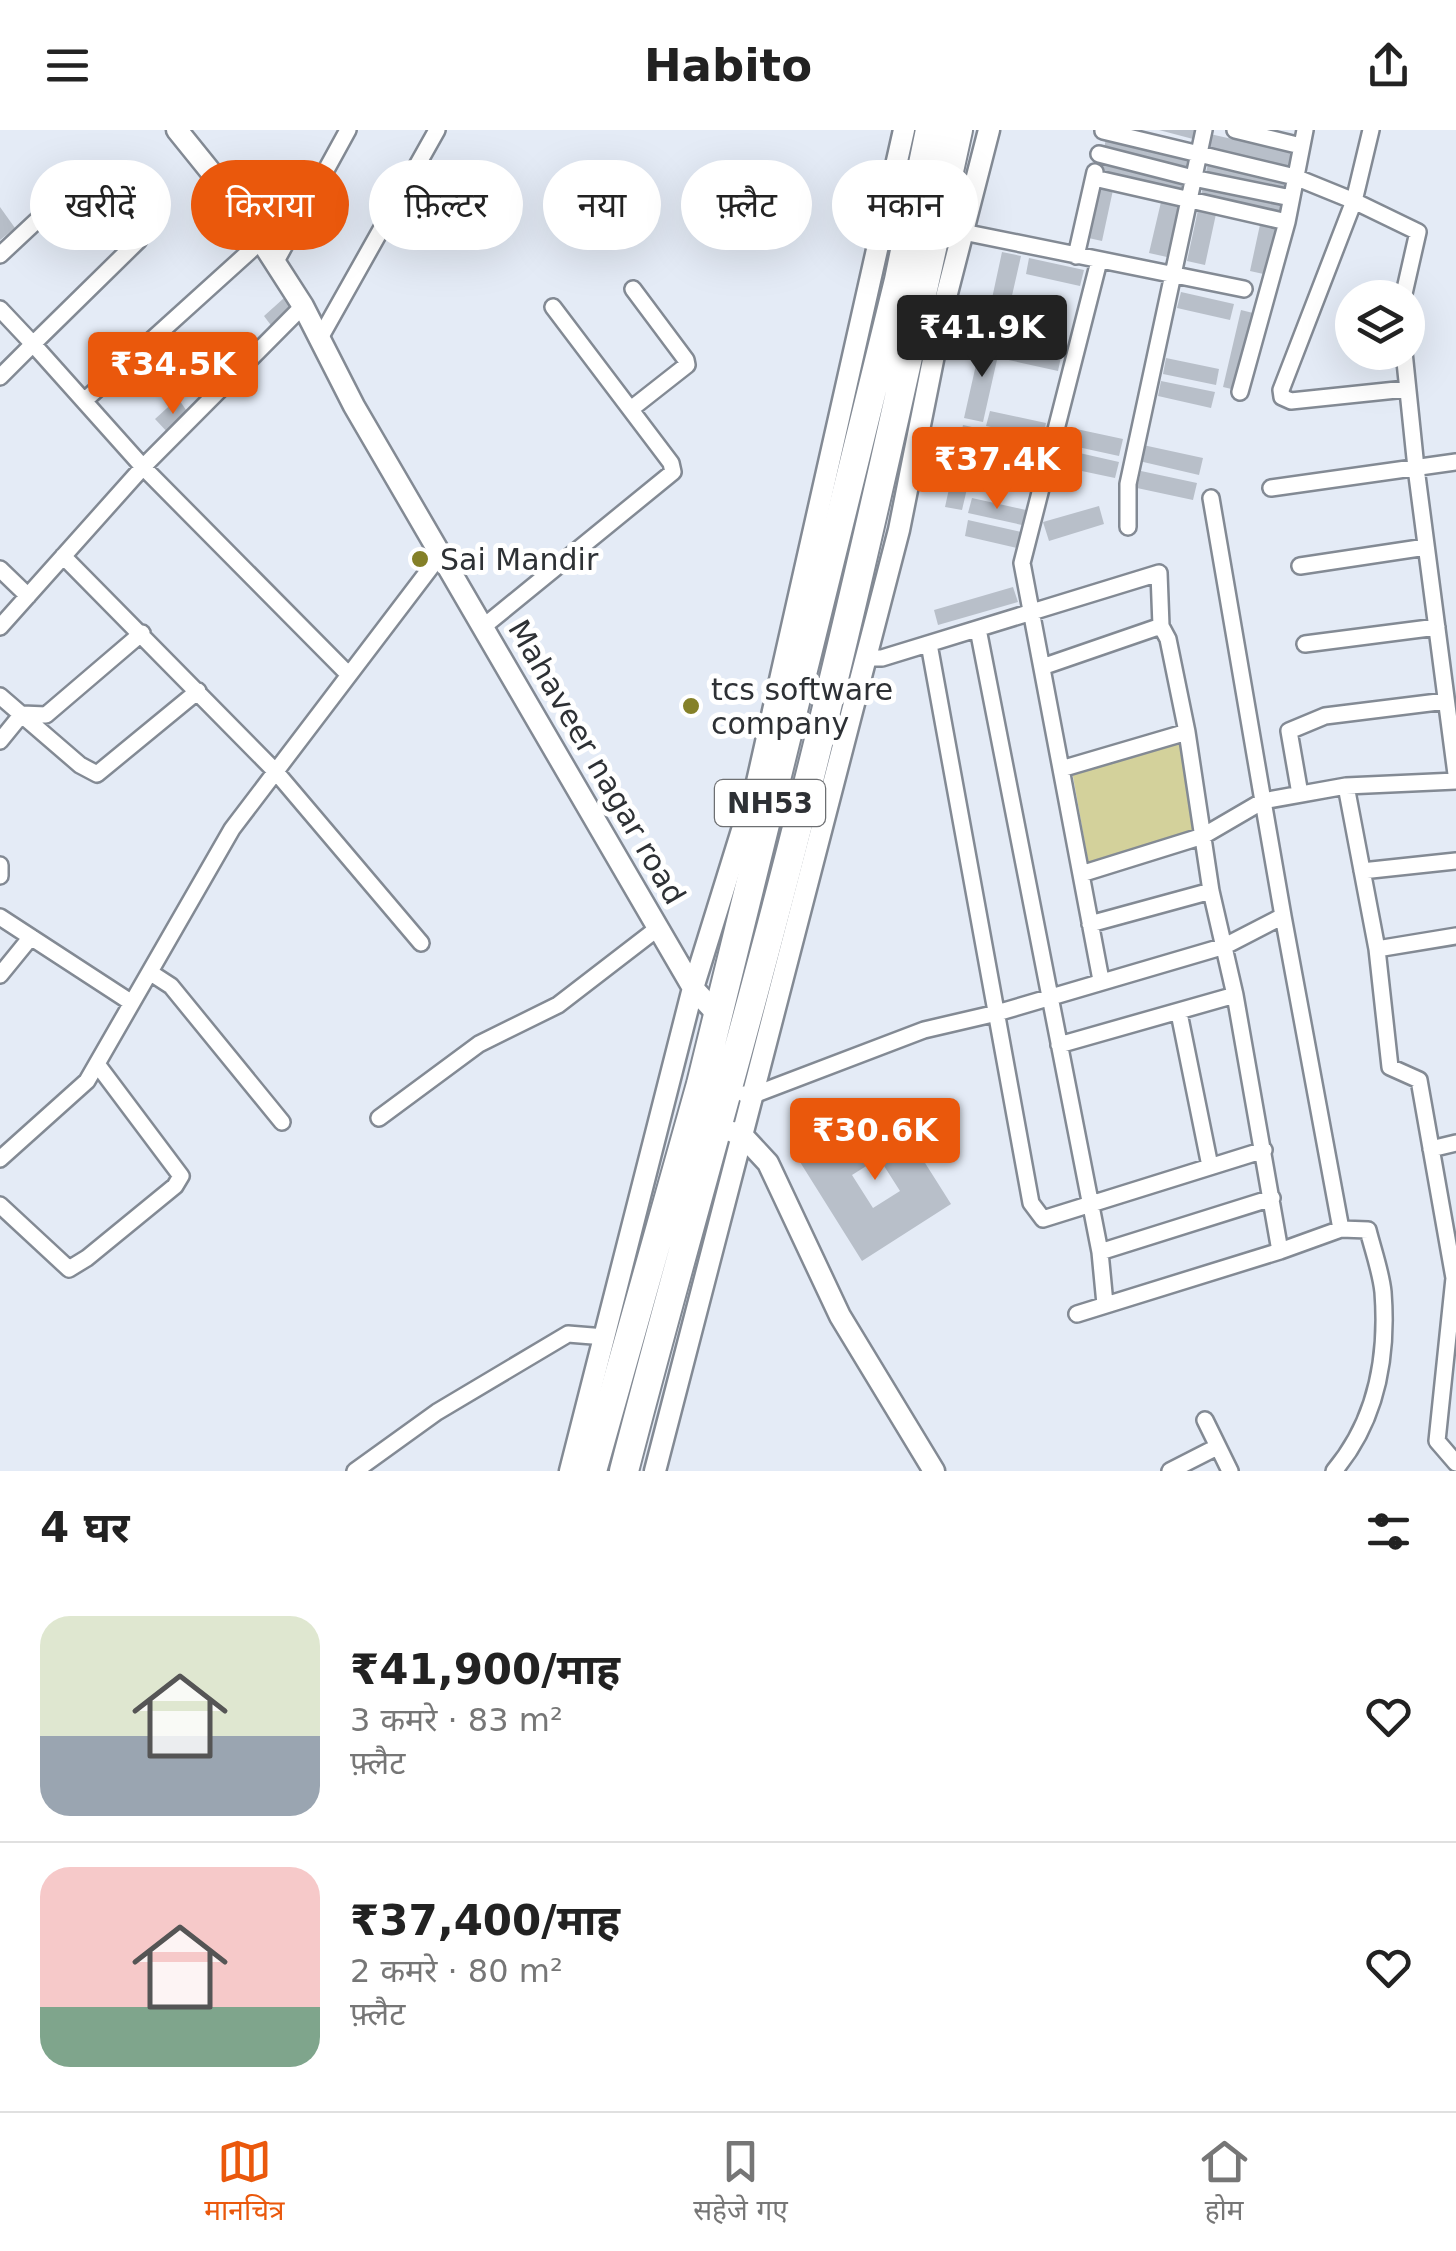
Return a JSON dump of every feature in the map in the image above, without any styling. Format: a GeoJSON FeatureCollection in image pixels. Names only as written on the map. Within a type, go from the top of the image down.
{"type":"FeatureCollection","features":[{"type":"Feature","properties":{"kind":"highway","name":"NH53"},"geometry":{"type":"LineString","coordinates":[[624,1471],[730,1131],[717,1014],[900,280],[930,130]]}},
{"type":"Feature","properties":{"kind":"highway","name":"NH53"},"geometry":{"type":"LineString","coordinates":[[592,1471],[726,1089],[804,802],[886,460],[958,130]]}},
{"type":"Feature","properties":{"kind":"main road","name":"Mahaveer nagar road"},"geometry":{"type":"LineString","coordinates":[[178,130],[202,160]]}},
{"type":"Feature","properties":{"kind":"main road"},"geometry":{"type":"LineString","coordinates":[[570,1471],[693,988],[757,782],[904,130]]}},
{"type":"Feature","properties":{"kind":"main road"},"geometry":{"type":"LineString","coordinates":[[978,173],[989,130]]}},
{"type":"Feature","properties":{"kind":"main road","name":"Mahaveer nagar road"},"geometry":{"type":"LineString","coordinates":[[267,250],[304,306],[354,406],[693,988],[717,1014]]}},
{"type":"Feature","properties":{"kind":"main road"},"geometry":{"type":"LineString","coordinates":[[726,1089],[865,658],[899,530],[958,250]]}},
{"type":"Feature","properties":{"kind":"main road"},"geometry":{"type":"LineString","coordinates":[[655,1471],[730,1131],[768,1163],[840,1316],[934,1471]]}},
{"type":"Feature","properties":{"kind":"street"},"geometry":{"type":"LineString","coordinates":[[275,263],[348,130]]}},
{"type":"Feature","properties":{"kind":"street"},"geometry":{"type":"LineString","coordinates":[[320,338],[437,130]]}},
{"type":"Feature","properties":{"kind":"street"},"geometry":{"type":"LineString","coordinates":[[1128,527],[1128,484],[1204,130]]}},
{"type":"Feature","properties":{"kind":"street"},"geometry":{"type":"LineString","coordinates":[[1234,130],[1303,138],[1286,222],[1240,392]]}},
{"type":"Feature","properties":{"kind":"street"},"geometry":{"type":"LineString","coordinates":[[1371,130],[1354,201],[1281,390],[1282,396],[1292,400],[1406,388]]}},
{"type":"Feature","properties":{"kind":"street"},"geometry":{"type":"LineString","coordinates":[[1076,256],[1103,131],[1295,177],[1418,232],[1407,280]]}},
{"type":"Feature","properties":{"kind":"street"},"geometry":{"type":"LineString","coordinates":[[1099,154],[1291,198]]}},
{"type":"Feature","properties":{"kind":"street"},"geometry":{"type":"LineString","coordinates":[[1094,178],[1286,222]]}},
{"type":"Feature","properties":{"kind":"street"},"geometry":{"type":"LineString","coordinates":[[0,255],[30,227]]}},
{"type":"Feature","properties":{"kind":"street"},"geometry":{"type":"LineString","coordinates":[[978,235],[1244,289]]}},
{"type":"Feature","properties":{"kind":"street"},"geometry":{"type":"LineString","coordinates":[[0,378],[129,250]]}},
{"type":"Feature","properties":{"kind":"street"},"geometry":{"type":"LineString","coordinates":[[84,401],[251,250]]}},
{"type":"Feature","properties":{"kind":"street"},"geometry":{"type":"LineString","coordinates":[[1099,261],[1022,564],[1101,980]]}},
{"type":"Feature","properties":{"kind":"street"},"geometry":{"type":"LineString","coordinates":[[630,410],[687,366],[632,290]]}},
{"type":"Feature","properties":{"kind":"street"},"geometry":{"type":"LineString","coordinates":[[0,627],[143,467],[304,306]]}},
{"type":"Feature","properties":{"kind":"street"},"geometry":{"type":"LineString","coordinates":[[483,627],[673,472],[672,463],[552,306]]}},
{"type":"Feature","properties":{"kind":"street"},"geometry":{"type":"LineString","coordinates":[[0,309],[143,467],[349,675]]}},
{"type":"Feature","properties":{"kind":"street"},"geometry":{"type":"LineString","coordinates":[[1081,874],[1202,836],[1264,801],[1346,786],[1456,778],[1405,370]]}},
{"type":"Feature","properties":{"kind":"street"},"geometry":{"type":"LineString","coordinates":[[1271,488],[1456,462]]}},
{"type":"Feature","properties":{"kind":"street"},"geometry":{"type":"LineString","coordinates":[[1211,498],[1341,1229]]}},
{"type":"Feature","properties":{"kind":"street"},"geometry":{"type":"LineString","coordinates":[[1300,566],[1426,547]]}},
{"type":"Feature","properties":{"kind":"street"},"geometry":{"type":"LineString","coordinates":[[0,1159],[88,1081],[232,829],[441,554]]}},
{"type":"Feature","properties":{"kind":"street"},"geometry":{"type":"LineString","coordinates":[[64,556],[276,772],[421,944]]}},
{"type":"Feature","properties":{"kind":"street"},"geometry":{"type":"LineString","coordinates":[[0,570],[28,596]]}},
{"type":"Feature","properties":{"kind":"street"},"geometry":{"type":"LineString","coordinates":[[865,658],[882,658],[1158,573],[1161,626],[1168,639],[1187,732],[1211,891],[1235,995],[1280,1251]]}},
{"type":"Feature","properties":{"kind":"street"},"geometry":{"type":"LineString","coordinates":[[1042,667],[1161,626]]}},
{"type":"Feature","properties":{"kind":"street"},"geometry":{"type":"LineString","coordinates":[[1305,644],[1436,627]]}},
{"type":"Feature","properties":{"kind":"street"},"geometry":{"type":"LineString","coordinates":[[978,629],[1100,1252],[1106,1304]]}},
{"type":"Feature","properties":{"kind":"street"},"geometry":{"type":"LineString","coordinates":[[22,714],[46,715],[142,633]]}},
{"type":"Feature","properties":{"kind":"street"},"geometry":{"type":"LineString","coordinates":[[929,644],[1032,1203],[1043,1218],[1264,1150]]}},
{"type":"Feature","properties":{"kind":"street"},"geometry":{"type":"LineString","coordinates":[[0,696],[80,766],[97,774],[198,691]]}},
{"type":"Feature","properties":{"kind":"street"},"geometry":{"type":"LineString","coordinates":[[1300,794],[1289,730],[1324,716],[1446,702]]}},
{"type":"Feature","properties":{"kind":"street"},"geometry":{"type":"LineString","coordinates":[[0,742],[22,714]]}},
{"type":"Feature","properties":{"kind":"street"},"geometry":{"type":"LineString","coordinates":[[1061,769],[1187,732]]}},
{"type":"Feature","properties":{"kind":"street"},"geometry":{"type":"LineString","coordinates":[[1346,786],[1377,948],[1390,1068],[1419,1080],[1454,1278],[1436,1441],[1456,1463]]}},
{"type":"Feature","properties":{"kind":"street"},"geometry":{"type":"LineString","coordinates":[[1362,871],[1456,861]]}},
{"type":"Feature","properties":{"kind":"street"},"geometry":{"type":"LineString","coordinates":[[0,865],[0,876]]}},
{"type":"Feature","properties":{"kind":"street"},"geometry":{"type":"LineString","coordinates":[[1090,924],[1211,891]]}},
{"type":"Feature","properties":{"kind":"street"},"geometry":{"type":"LineString","coordinates":[[0,916],[132,1004]]}},
{"type":"Feature","properties":{"kind":"street"},"geometry":{"type":"LineString","coordinates":[[726,1089],[1225,946],[1283,916]]}},
{"type":"Feature","properties":{"kind":"street"},"geometry":{"type":"LineString","coordinates":[[378,1118],[478,1044],[558,1005],[658,928]]}},
{"type":"Feature","properties":{"kind":"street"},"geometry":{"type":"LineString","coordinates":[[0,975],[31,936]]}},
{"type":"Feature","properties":{"kind":"street"},"geometry":{"type":"LineString","coordinates":[[1377,948],[1456,936]]}},
{"type":"Feature","properties":{"kind":"street"},"geometry":{"type":"LineString","coordinates":[[151,973],[171,986],[282,1122]]}},
{"type":"Feature","properties":{"kind":"street"},"geometry":{"type":"LineString","coordinates":[[1060,1045],[1235,995]]}},
{"type":"Feature","properties":{"kind":"street"},"geometry":{"type":"LineString","coordinates":[[1179,1013],[1210,1166]]}},
{"type":"Feature","properties":{"kind":"street"},"geometry":{"type":"LineString","coordinates":[[0,1205],[69,1270],[175,1186],[181,1176],[97,1064]]}},
{"type":"Feature","properties":{"kind":"street"},"geometry":{"type":"LineString","coordinates":[[1431,1149],[1456,1144]]}},
{"type":"Feature","properties":{"kind":"street"},"geometry":{"type":"LineString","coordinates":[[1100,1252],[1272,1198]]}},
{"type":"Feature","properties":{"kind":"street"},"geometry":{"type":"LineString","coordinates":[[1077,1314],[1341,1229],[1368,1230],[1383,1290],[1380,1385],[1365,1425],[1334,1471]]}},
{"type":"Feature","properties":{"kind":"street"},"geometry":{"type":"LineString","coordinates":[[356,1471],[437,1412],[568,1334],[605,1338]]}},
{"type":"Feature","properties":{"kind":"street"},"geometry":{"type":"LineString","coordinates":[[1205,1420],[1230,1471]]}},
{"type":"Feature","properties":{"kind":"street"},"geometry":{"type":"LineString","coordinates":[[1437,1429],[1456,1428]]}},
{"type":"Feature","properties":{"kind":"street"},"geometry":{"type":"LineString","coordinates":[[1170,1471],[1217,1446]]}},
{"type":"Feature","properties":{"kind":"shaded area"},"geometry":{"type":"Polygon","coordinates":[[[1183,740],[1201,836],[1089,866],[1072,771],[1183,740]]]}},
{"type":"Feature","properties":{"kind":"building"},"geometry":{"type":"Polygon","coordinates":[[[1159,130],[1195,130],[1193,139],[1159,130]]]}},
{"type":"Feature","properties":{"kind":"building"},"geometry":{"type":"Polygon","coordinates":[[[1210,134],[1294,153],[1290,168],[1207,150],[1210,134]]]}},
{"type":"Feature","properties":{"kind":"building"},"geometry":{"type":"Polygon","coordinates":[[[1106,138],[1190,157],[1186,172],[1103,154],[1106,138]]]}},
{"type":"Feature","properties":{"kind":"building"},"geometry":{"type":"Polygon","coordinates":[[[1209,160],[1293,179],[1289,194],[1205,176],[1209,160]]]}},
{"type":"Feature","properties":{"kind":"building"},"geometry":{"type":"Polygon","coordinates":[[[1101,161],[1185,179],[1182,195],[1098,177],[1101,161]]]}},
{"type":"Feature","properties":{"kind":"building"},"geometry":{"type":"Polygon","coordinates":[[[1204,183],[1288,201],[1284,217],[1200,199],[1204,183]]]}},
{"type":"Feature","properties":{"kind":"building"},"geometry":{"type":"Polygon","coordinates":[[[1095,186],[1113,190],[1102,241],[1084,237],[1095,186]]]}},
{"type":"Feature","properties":{"kind":"building"},"geometry":{"type":"Polygon","coordinates":[[[1161,202],[1179,206],[1167,257],[1149,253],[1161,202]]]}},
{"type":"Feature","properties":{"kind":"building"},"geometry":{"type":"Polygon","coordinates":[[[0,207],[15,228],[0,240],[0,207]]]}},
{"type":"Feature","properties":{"kind":"building"},"geometry":{"type":"Polygon","coordinates":[[[1198,210],[1216,214],[1205,265],[1187,261],[1198,210]]]}},
{"type":"Feature","properties":{"kind":"building"},"geometry":{"type":"Polygon","coordinates":[[[1261,220],[1279,224],[1268,275],[1250,271],[1261,220]]]}},
{"type":"Feature","properties":{"kind":"building"},"geometry":{"type":"Polygon","coordinates":[[[1002,252],[1021,256],[1003,335],[985,331],[1002,252]]]}},
{"type":"Feature","properties":{"kind":"building"},"geometry":{"type":"Polygon","coordinates":[[[1029,258],[1084,270],[1080,286],[1026,274],[1029,258]]]}},
{"type":"Feature","properties":{"kind":"building"},"geometry":{"type":"Polygon","coordinates":[[[1181,292],[1234,304],[1230,320],[1177,308],[1181,292]]]}},
{"type":"Feature","properties":{"kind":"building"},"geometry":{"type":"Polygon","coordinates":[[[284,298],[292,310],[273,328],[264,316],[284,298]]]}},
{"type":"Feature","properties":{"kind":"building"},"geometry":{"type":"Polygon","coordinates":[[[1241,310],[1257,314],[1240,391],[1223,387],[1241,310]]]}},
{"type":"Feature","properties":{"kind":"building"},"geometry":{"type":"Polygon","coordinates":[[[1013,323],[1067,334],[1063,350],[1010,338],[1013,323]]]}},
{"type":"Feature","properties":{"kind":"building"},"geometry":{"type":"Polygon","coordinates":[[[982,338],[1001,342],[983,422],[964,418],[982,338]]]}},
{"type":"Feature","properties":{"kind":"building"},"geometry":{"type":"Polygon","coordinates":[[[1007,345],[1061,357],[1058,371],[1004,359],[1007,345]]]}},
{"type":"Feature","properties":{"kind":"building"},"geometry":{"type":"Polygon","coordinates":[[[1166,358],[1219,369],[1216,385],[1163,374],[1166,358]]]}},
{"type":"Feature","properties":{"kind":"building"},"geometry":{"type":"Polygon","coordinates":[[[1161,381],[1215,392],[1211,408],[1158,396],[1161,381]]]}},
{"type":"Feature","properties":{"kind":"building"},"geometry":{"type":"Polygon","coordinates":[[[178,398],[190,416],[170,435],[155,419],[178,398]]]}},
{"type":"Feature","properties":{"kind":"building"},"geometry":{"type":"Polygon","coordinates":[[[990,411],[1046,423],[1043,438],[986,426],[990,411]]]}},
{"type":"Feature","properties":{"kind":"building"},"geometry":{"type":"Polygon","coordinates":[[[963,425],[981,429],[962,510],[945,507],[963,425]]]}},
{"type":"Feature","properties":{"kind":"building"},"geometry":{"type":"Polygon","coordinates":[[[1067,427],[1123,439],[1119,456],[1064,444],[1067,427]]]}},
{"type":"Feature","properties":{"kind":"building"},"geometry":{"type":"Polygon","coordinates":[[[987,432],[1042,444],[1039,459],[984,447],[987,432]]]}},
{"type":"Feature","properties":{"kind":"building"},"geometry":{"type":"Polygon","coordinates":[[[1143,445],[1203,458],[1199,475],[1139,461],[1143,445]]]}},
{"type":"Feature","properties":{"kind":"building"},"geometry":{"type":"Polygon","coordinates":[[[1062,449],[1119,462],[1115,478],[1058,466],[1062,449]]]}},
{"type":"Feature","properties":{"kind":"building"},"geometry":{"type":"Polygon","coordinates":[[[1141,471],[1197,483],[1193,500],[1137,488],[1141,471]]]}},
{"type":"Feature","properties":{"kind":"building"},"geometry":{"type":"Polygon","coordinates":[[[972,498],[1026,510],[1022,525],[968,513],[972,498]]]}},
{"type":"Feature","properties":{"kind":"building"},"geometry":{"type":"Polygon","coordinates":[[[1099,506],[1104,524],[1049,541],[1043,522],[1099,506]]]}},
{"type":"Feature","properties":{"kind":"building"},"geometry":{"type":"Polygon","coordinates":[[[968,520],[1021,532],[1017,548],[965,536],[968,520]]]}},
{"type":"Feature","properties":{"kind":"building"},"geometry":{"type":"Polygon","coordinates":[[[1013,587],[1018,602],[938,625],[934,610],[1013,587]]]}},
{"type":"Feature","properties":{"kind":"building"},"geometry":{"type":"Polygon","coordinates":[[[889,1106],[951,1204],[862,1261],[800,1162],[889,1106]],[[879,1158],[852,1175],[873,1208],[900,1191],[879,1158]]]}},
{"type":"Feature","properties":{"kind":"place","name":"Sai Mandir"},"geometry":{"type":"Point","coordinates":[420,559]}},
{"type":"Feature","properties":{"kind":"place","name":"tcs software company"},"geometry":{"type":"Point","coordinates":[691,706]}}]}
